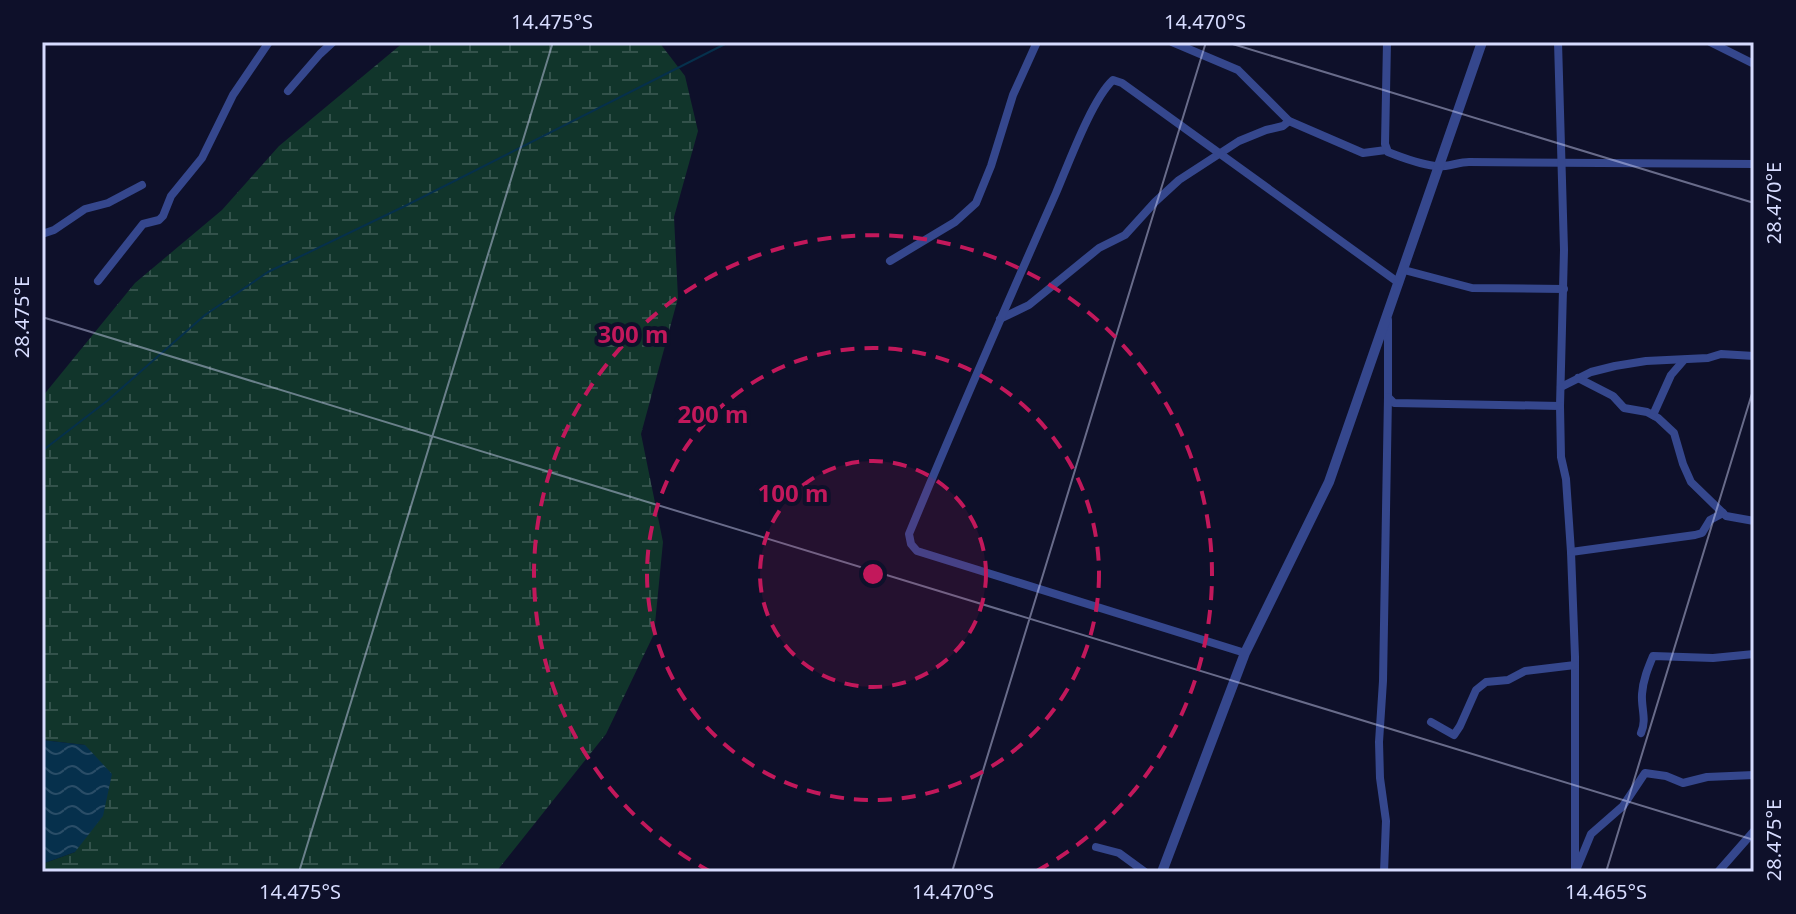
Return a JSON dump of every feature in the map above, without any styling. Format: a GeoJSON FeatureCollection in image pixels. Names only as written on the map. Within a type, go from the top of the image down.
{"type":"FeatureCollection","features":[{"type":"Feature","properties":{"kind":"street"},"geometry":{"type":"LineString","coordinates":[[98,281],[143,224],[163,216],[171,196],[202,158],[233,95],[269,42]]}},
{"type":"Feature","properties":{"kind":"street"},"geometry":{"type":"LineString","coordinates":[[288,91],[333,42]]}},
{"type":"Feature","properties":{"kind":"street"},"geometry":{"type":"LineString","coordinates":[[890,261],[955,222],[976,203],[1013,95],[1037,42]]}},
{"type":"Feature","properties":{"kind":"street"},"geometry":{"type":"LineString","coordinates":[[1172,42],[1238,70],[1289,121],[1363,153],[1386,150],[1400,157],[1440,167],[1469,162],[1754,164]]}},
{"type":"Feature","properties":{"kind":"street"},"geometry":{"type":"LineString","coordinates":[[1386,150],[1387,42]]}},
{"type":"Feature","properties":{"kind":"street"},"geometry":{"type":"LineString","coordinates":[[1162,872],[1245,653],[1329,482],[1482,42]]}},
{"type":"Feature","properties":{"kind":"street"},"geometry":{"type":"LineString","coordinates":[[1558,42],[1564,289],[1561,457],[1566,479],[1571,552],[1575,665],[1575,872]]}},
{"type":"Feature","properties":{"kind":"street"},"geometry":{"type":"LineString","coordinates":[[1710,42],[1754,64]]}},
{"type":"Feature","properties":{"kind":"street"},"geometry":{"type":"LineString","coordinates":[[1245,653],[925,554],[911,544],[909,534],[1000,319],[1096,106],[1113,80],[1122,83],[1399,283]]}},
{"type":"Feature","properties":{"kind":"street"},"geometry":{"type":"LineString","coordinates":[[1000,319],[1029,305],[1099,248],[1125,235],[1170,186],[1250,136],[1283,126],[1289,121]]}},
{"type":"Feature","properties":{"kind":"street"},"geometry":{"type":"LineString","coordinates":[[42,234],[54,230],[85,209],[108,203],[142,185]]}},
{"type":"Feature","properties":{"kind":"street"},"geometry":{"type":"LineString","coordinates":[[1404,270],[1472,288],[1564,289]]}},
{"type":"Feature","properties":{"kind":"street"},"geometry":{"type":"LineString","coordinates":[[1384,872],[1386,821],[1379,742],[1383,681],[1388,316]]}},
{"type":"Feature","properties":{"kind":"street"},"geometry":{"type":"LineString","coordinates":[[1561,387],[1602,368],[1721,354],[1754,356]]}},
{"type":"Feature","properties":{"kind":"street"},"geometry":{"type":"LineString","coordinates":[[1653,415],[1671,375],[1684,360]]}},
{"type":"Feature","properties":{"kind":"street"},"geometry":{"type":"LineString","coordinates":[[1578,378],[1613,396],[1624,408],[1653,415],[1674,433],[1687,477],[1723,513],[1733,519],[1754,521]]}},
{"type":"Feature","properties":{"kind":"street"},"geometry":{"type":"LineString","coordinates":[[1388,397],[1394,403],[1560,406]]}},
{"type":"Feature","properties":{"kind":"street"},"geometry":{"type":"LineString","coordinates":[[1571,552],[1695,535],[1702,533],[1710,520],[1723,513]]}},
{"type":"Feature","properties":{"kind":"street"},"geometry":{"type":"LineString","coordinates":[[1641,733],[1645,725],[1641,696],[1643,682],[1653,656],[1713,658],[1754,654]]}},
{"type":"Feature","properties":{"kind":"street"},"geometry":{"type":"LineString","coordinates":[[1431,722],[1454,735],[1476,690],[1486,682],[1508,680],[1525,671],[1575,665]]}},
{"type":"Feature","properties":{"kind":"street"},"geometry":{"type":"LineString","coordinates":[[1575,872],[1591,834],[1623,806],[1645,773],[1666,776],[1683,783],[1707,777],[1754,775]]}},
{"type":"Feature","properties":{"kind":"street"},"geometry":{"type":"LineString","coordinates":[[1718,872],[1754,831]]}},
{"type":"Feature","properties":{"kind":"street"},"geometry":{"type":"LineString","coordinates":[[1096,847],[1119,853],[1145,872]]}},
{"type":"Feature","properties":{"kind":"green space"},"geometry":{"type":"Polygon","coordinates":[[[404,42],[659,42],[685,76],[698,131],[674,217],[678,298],[641,434],[663,542],[654,634],[606,734],[496,872],[42,872],[42,864],[75,852],[85,745],[42,740],[42,397],[135,283],[222,210],[279,146],[404,42]]]}},
{"type":"Feature","properties":{"kind":"water"},"geometry":{"type":"Polygon","coordinates":[[[42,740],[85,745],[112,774],[103,816],[75,852],[42,864],[42,740]]]}},
{"type":"Feature","properties":{"kind":"waterway"},"geometry":{"type":"LineString","coordinates":[[42,451],[107,401],[205,315],[268,272],[729,42]]}}]}
